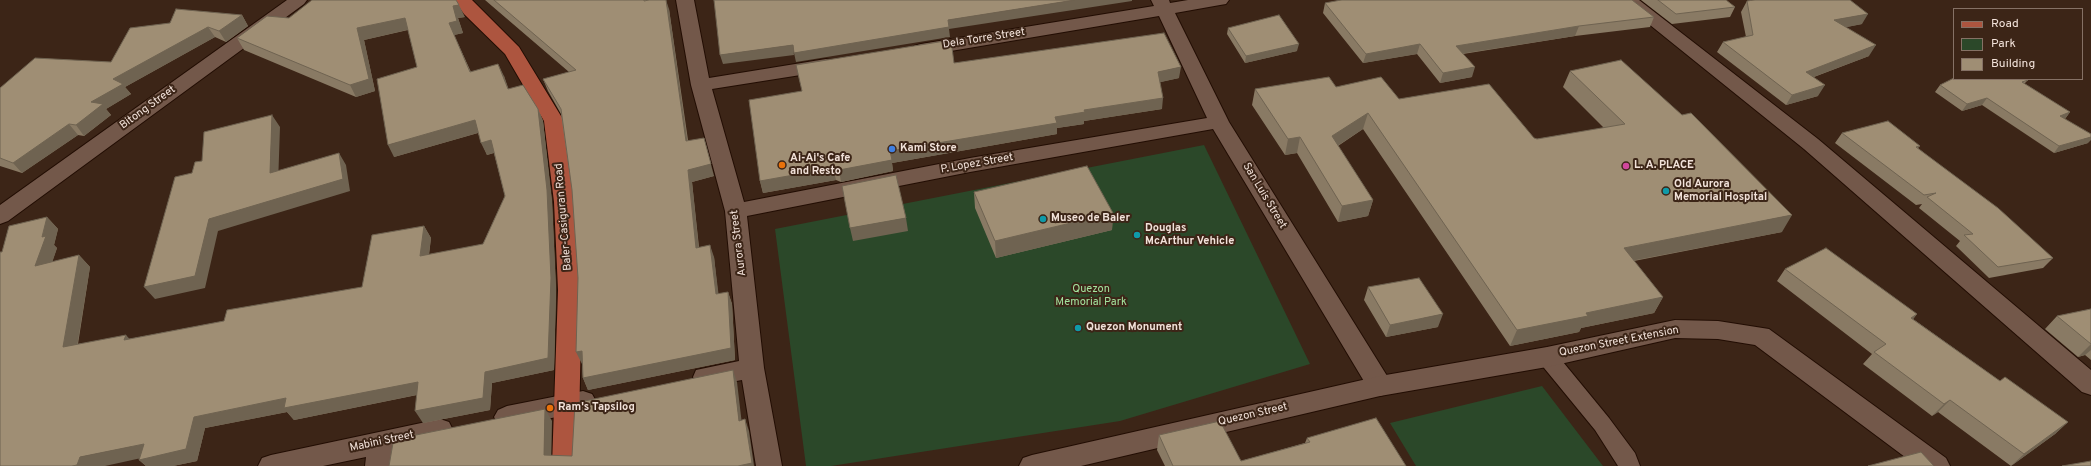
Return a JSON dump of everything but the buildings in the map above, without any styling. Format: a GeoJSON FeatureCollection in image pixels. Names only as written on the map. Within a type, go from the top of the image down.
{"type":"FeatureCollection","features":[{"type":"Feature","properties":{"kind":"main road","name":"Baler-Casiguran Road"},"geometry":{"type":"LineString","coordinates":[[463,0],[470,10],[512,51],[554,121],[565,202],[570,290],[565,466]]}},
{"type":"Feature","properties":{"kind":"street","name":"Bitong Street"},"geometry":{"type":"LineString","coordinates":[[0,216],[10,198],[298,0]]}},
{"type":"Feature","properties":{"kind":"street","name":"Aurora Street"},"geometry":{"type":"LineString","coordinates":[[685,0],[701,86],[736,211],[752,368],[769,466]]}},
{"type":"Feature","properties":{"kind":"street","name":"Dela Torre Street"},"geometry":{"type":"LineString","coordinates":[[906,52],[1163,5],[1220,0]]}},
{"type":"Feature","properties":{"kind":"street"},"geometry":{"type":"LineString","coordinates":[[1628,0],[1811,144],[2091,386]]}},
{"type":"Feature","properties":{"kind":"street","name":"San Luis Street"},"geometry":{"type":"LineString","coordinates":[[1163,5],[1218,122],[1380,386]]}},
{"type":"Feature","properties":{"kind":"street"},"geometry":{"type":"LineString","coordinates":[[701,86],[843,62]]}},
{"type":"Feature","properties":{"kind":"street","name":"P. Lopez Street"},"geometry":{"type":"LineString","coordinates":[[736,211],[970,165],[1218,122]]}},
{"type":"Feature","properties":{"kind":"street","name":"Quezon Street Extension"},"geometry":{"type":"LineString","coordinates":[[1380,386],[1547,357],[1675,330],[1718,330],[1761,336],[1937,466]]}},
{"type":"Feature","properties":{"kind":"street"},"geometry":{"type":"LineString","coordinates":[[682,381],[752,368]]}},
{"type":"Feature","properties":{"kind":"street","name":"Quezon Street"},"geometry":{"type":"LineString","coordinates":[[1032,466],[1380,386]]}},
{"type":"Feature","properties":{"kind":"street","name":"Mabini Street"},"geometry":{"type":"LineString","coordinates":[[271,466],[379,454],[474,423],[605,397]]}},
{"type":"Feature","properties":{"kind":"lane"},"geometry":{"type":"LineString","coordinates":[[1547,357],[1602,424],[1627,460],[1629,466]]}},
{"type":"Feature","properties":{"kind":"green space","name":"Quezon Memorial Park"},"geometry":{"type":"Polygon","coordinates":[[[1204,145],[1310,364],[1120,421],[831,466],[806,466],[775,229],[1204,145]]]}},
{"type":"Feature","properties":{"kind":"green space"},"geometry":{"type":"Polygon","coordinates":[[[1542,386],[1603,466],[1416,466],[1390,423],[1542,386]]]}},
{"type":"Feature","properties":{"kind":"place","name":"Kami Store"},"geometry":{"type":"Point","coordinates":[892,149]}},
{"type":"Feature","properties":{"kind":"place","name":"Ai-Ai's Cafe and Resto"},"geometry":{"type":"Point","coordinates":[782,165]}},
{"type":"Feature","properties":{"kind":"place","name":"L. A. PLACE"},"geometry":{"type":"Point","coordinates":[1626,166]}},
{"type":"Feature","properties":{"kind":"place","name":"Old Aurora Memorial Hospital"},"geometry":{"type":"Point","coordinates":[1666,191]}},
{"type":"Feature","properties":{"kind":"place","name":"Museo de Baler"},"geometry":{"type":"Point","coordinates":[1043,219]}},
{"type":"Feature","properties":{"kind":"place","name":"Douglas McArthur Vehicle"},"geometry":{"type":"Point","coordinates":[1137,235]}},
{"type":"Feature","properties":{"kind":"place","name":"Quezon Monument"},"geometry":{"type":"Point","coordinates":[1078,328]}},
{"type":"Feature","properties":{"kind":"place","name":"Ram's Tapsilog"},"geometry":{"type":"Point","coordinates":[550,408]}}]}
